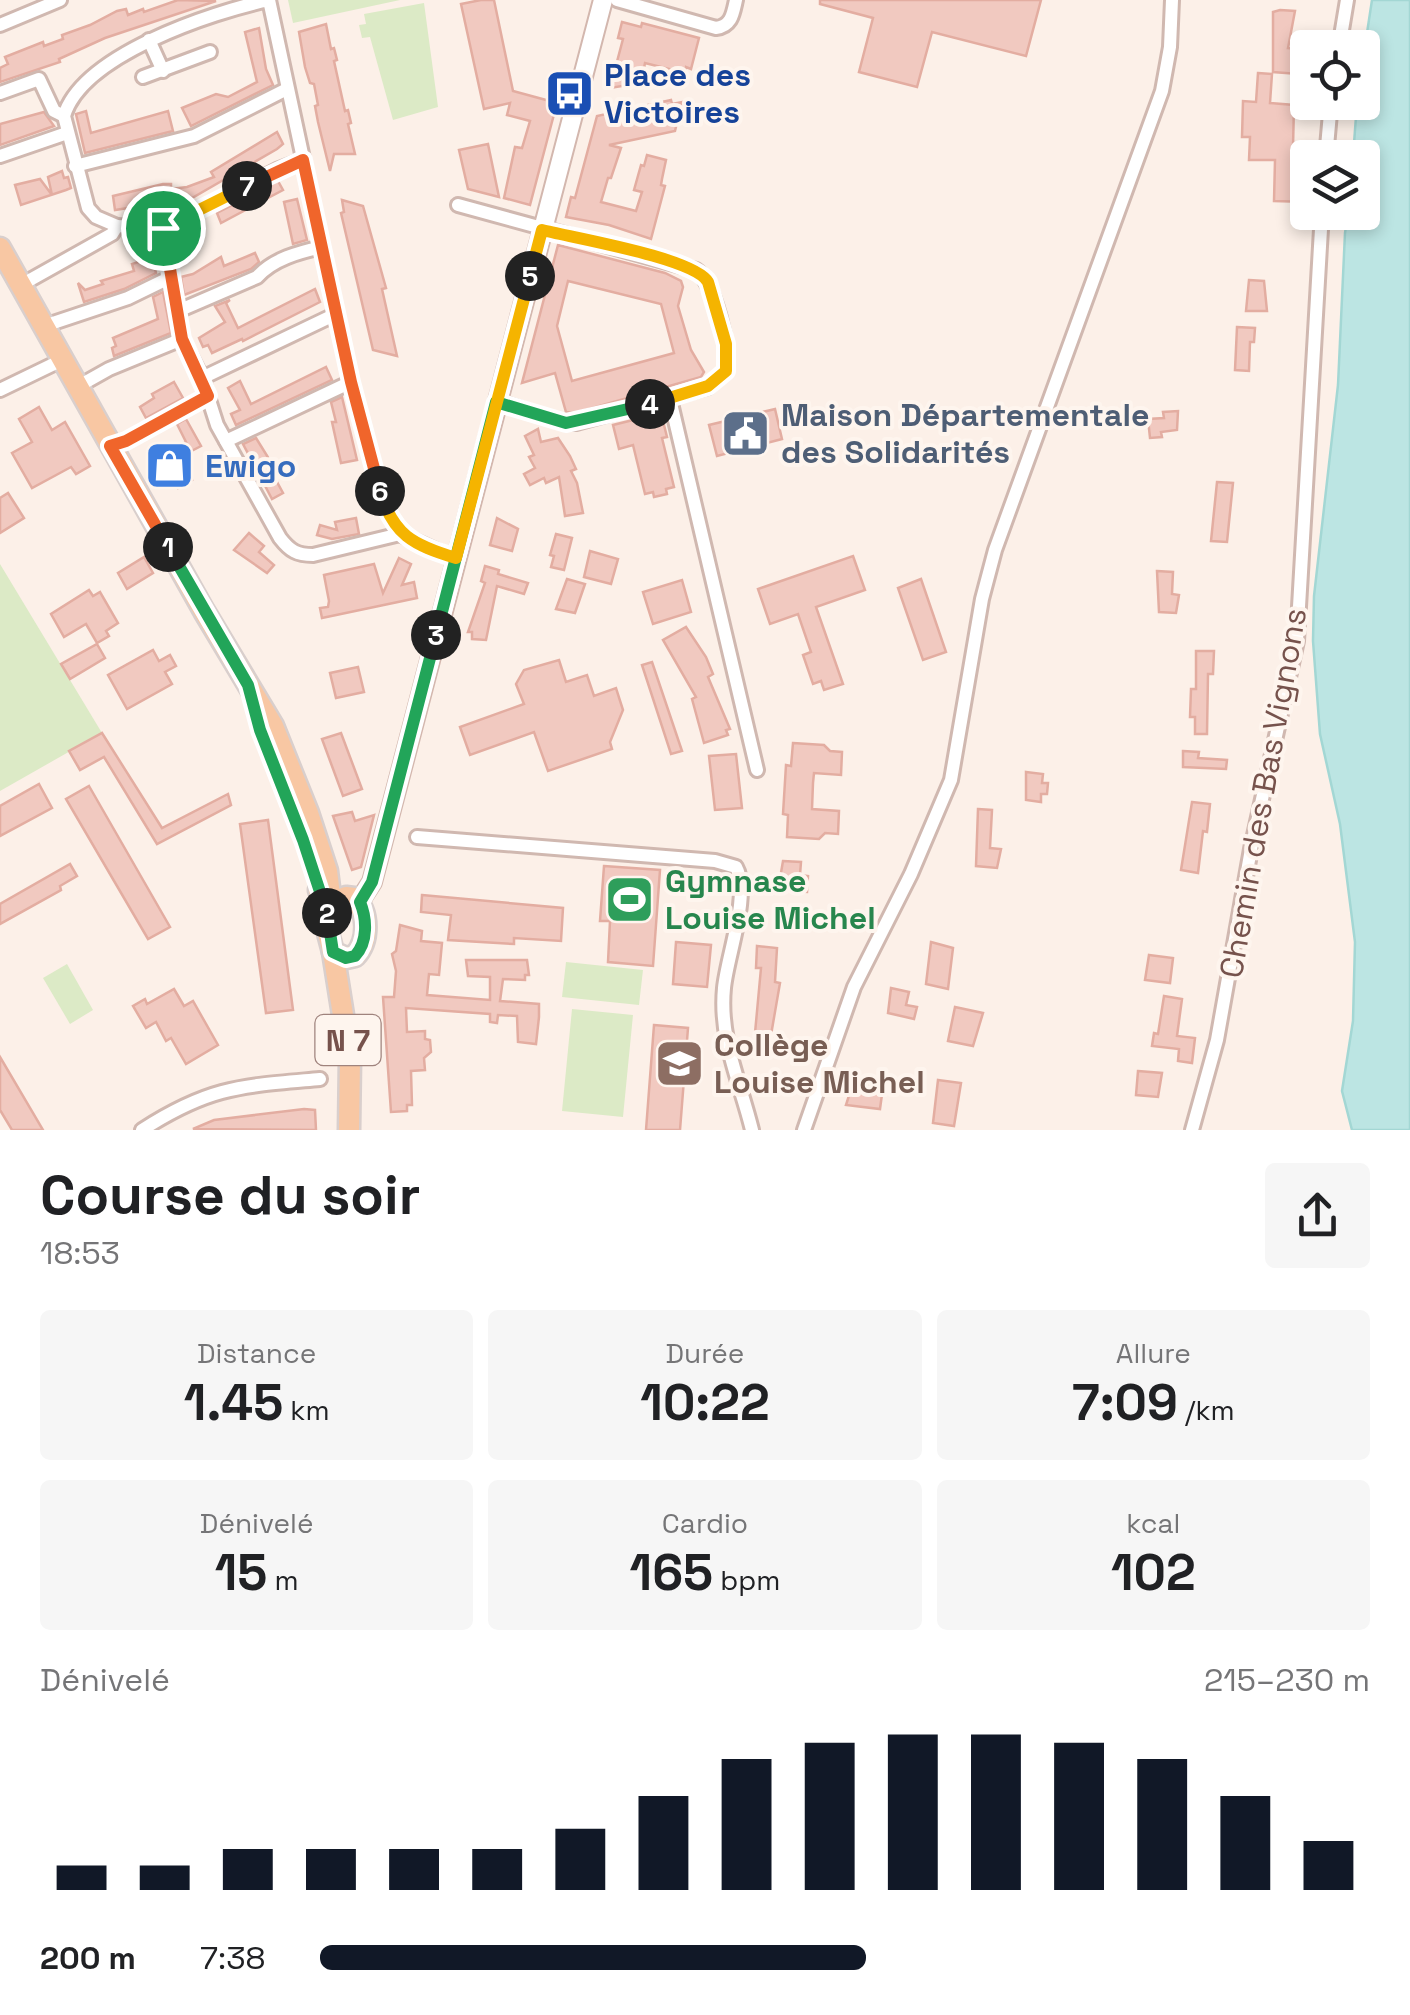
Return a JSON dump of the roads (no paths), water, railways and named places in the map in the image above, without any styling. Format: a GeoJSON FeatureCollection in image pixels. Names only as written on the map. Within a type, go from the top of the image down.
{"type":"FeatureCollection","features":[{"type":"Feature","properties":{"kind":"main road"},"geometry":{"type":"LineString","coordinates":[[329,909],[346,897],[360,902],[372,882],[496,402],[535,228],[603,0]]}},
{"type":"Feature","properties":{"kind":"main road","name":"N 7"},"geometry":{"type":"LineString","coordinates":[[0,248],[248,685],[260,730],[329,909],[328,932],[349,1049],[349,1130]]}},
{"type":"Feature","properties":{"kind":"main road","name":"N 7"},"geometry":{"type":"LineString","coordinates":[[360,902],[364,942],[355,956],[350,994],[360,1058],[361,1130]]}},
{"type":"Feature","properties":{"kind":"main road"},"geometry":{"type":"LineString","coordinates":[[333,952],[346,958],[355,956]]}},
{"type":"Feature","properties":{"kind":"street"},"geometry":{"type":"LineString","coordinates":[[0,25],[60,0]]}},
{"type":"Feature","properties":{"kind":"street"},"geometry":{"type":"LineString","coordinates":[[303,160],[163,228],[117,226],[96,218],[88,208],[64,116],[70,102],[87,84],[131,49],[237,7],[269,0],[351,382],[383,500],[400,534]]}},
{"type":"Feature","properties":{"kind":"street"},"geometry":{"type":"LineString","coordinates":[[617,0],[716,28],[727,25],[736,0]]}},
{"type":"Feature","properties":{"kind":"street"},"geometry":{"type":"LineString","coordinates":[[804,1130],[849,1000],[905,887],[950,780],[991,566],[1162,91],[1169,58],[1172,0]]}},
{"type":"Feature","properties":{"kind":"street"},"geometry":{"type":"LineString","coordinates":[[1342,30],[1348,0]]}},
{"type":"Feature","properties":{"kind":"street"},"geometry":{"type":"LineString","coordinates":[[149,40],[163,71]]}},
{"type":"Feature","properties":{"kind":"street"},"geometry":{"type":"LineString","coordinates":[[144,77],[210,52]]}},
{"type":"Feature","properties":{"kind":"street"},"geometry":{"type":"LineString","coordinates":[[0,93],[39,79],[54,111],[64,116]]}},
{"type":"Feature","properties":{"kind":"street"},"geometry":{"type":"LineString","coordinates":[[75,166],[194,136],[287,89]]}},
{"type":"Feature","properties":{"kind":"street"},"geometry":{"type":"LineString","coordinates":[[0,156],[67,133]]}},
{"type":"Feature","properties":{"kind":"street"},"geometry":{"type":"LineString","coordinates":[[458,206],[696,270],[706,277],[726,344],[728,363],[715,384],[670,399],[566,423],[496,402]]}},
{"type":"Feature","properties":{"kind":"street"},"geometry":{"type":"LineString","coordinates":[[21,285],[112,234],[117,226]]}},
{"type":"Feature","properties":{"kind":"street"},"geometry":{"type":"LineString","coordinates":[[163,228],[182,339],[226,441],[288,549],[314,555],[400,534],[456,558]]}},
{"type":"Feature","properties":{"kind":"street","name":"Chemin des Bas Vignons"},"geometry":{"type":"LineString","coordinates":[[1192,1130],[1220,1028],[1250,849],[1297,641],[1321,230]]}},
{"type":"Feature","properties":{"kind":"street"},"geometry":{"type":"LineString","coordinates":[[178,312],[257,277],[266,268],[301,252],[322,247]]}},
{"type":"Feature","properties":{"kind":"street"},"geometry":{"type":"LineString","coordinates":[[44,326],[128,298],[171,277]]}},
{"type":"Feature","properties":{"kind":"street"},"geometry":{"type":"LineString","coordinates":[[202,378],[336,314]]}},
{"type":"Feature","properties":{"kind":"street"},"geometry":{"type":"LineString","coordinates":[[77,387],[182,339]]}},
{"type":"Feature","properties":{"kind":"street"},"geometry":{"type":"LineString","coordinates":[[0,390],[62,360]]}},
{"type":"Feature","properties":{"kind":"street"},"geometry":{"type":"LineString","coordinates":[[226,441],[351,382]]}},
{"type":"Feature","properties":{"kind":"street"},"geometry":{"type":"LineString","coordinates":[[110,446],[208,396]]}},
{"type":"Feature","properties":{"kind":"street"},"geometry":{"type":"LineString","coordinates":[[670,399],[757,770]]}},
{"type":"Feature","properties":{"kind":"street"},"geometry":{"type":"LineString","coordinates":[[417,836],[716,861],[736,867],[742,888],[725,978],[723,1019],[727,1050],[752,1130]]}},
{"type":"Feature","properties":{"kind":"street"},"geometry":{"type":"LineString","coordinates":[[142,1130],[184,1104],[214,1092],[320,1079]]}},
{"type":"Feature","properties":{"kind":"water"},"geometry":{"type":"Polygon","coordinates":[[[1372,0],[1410,0],[1410,1130],[1352,1130],[1342,1091],[1353,1021],[1355,942],[1340,824],[1320,734],[1313,641],[1314,596],[1338,385],[1345,230],[1380,230],[1380,140],[1354,140],[1356,120],[1380,120],[1380,30],[1367,30],[1372,0]]]}},
{"type":"Feature","properties":{"kind":"place","name":"Place des Victoires"},"geometry":{"type":"Point","coordinates":[569,93]}},
{"type":"Feature","properties":{"kind":"place","name":"Maison Départementale des Solidarités"},"geometry":{"type":"Point","coordinates":[746,433]}},
{"type":"Feature","properties":{"kind":"place","name":"Ewigo"},"geometry":{"type":"Point","coordinates":[170,466]}},
{"type":"Feature","properties":{"kind":"place","name":"Gymnase Louise Michel"},"geometry":{"type":"Point","coordinates":[630,899]}},
{"type":"Feature","properties":{"kind":"place","name":"Collège Louise Michel"},"geometry":{"type":"Point","coordinates":[679,1063]}}]}
